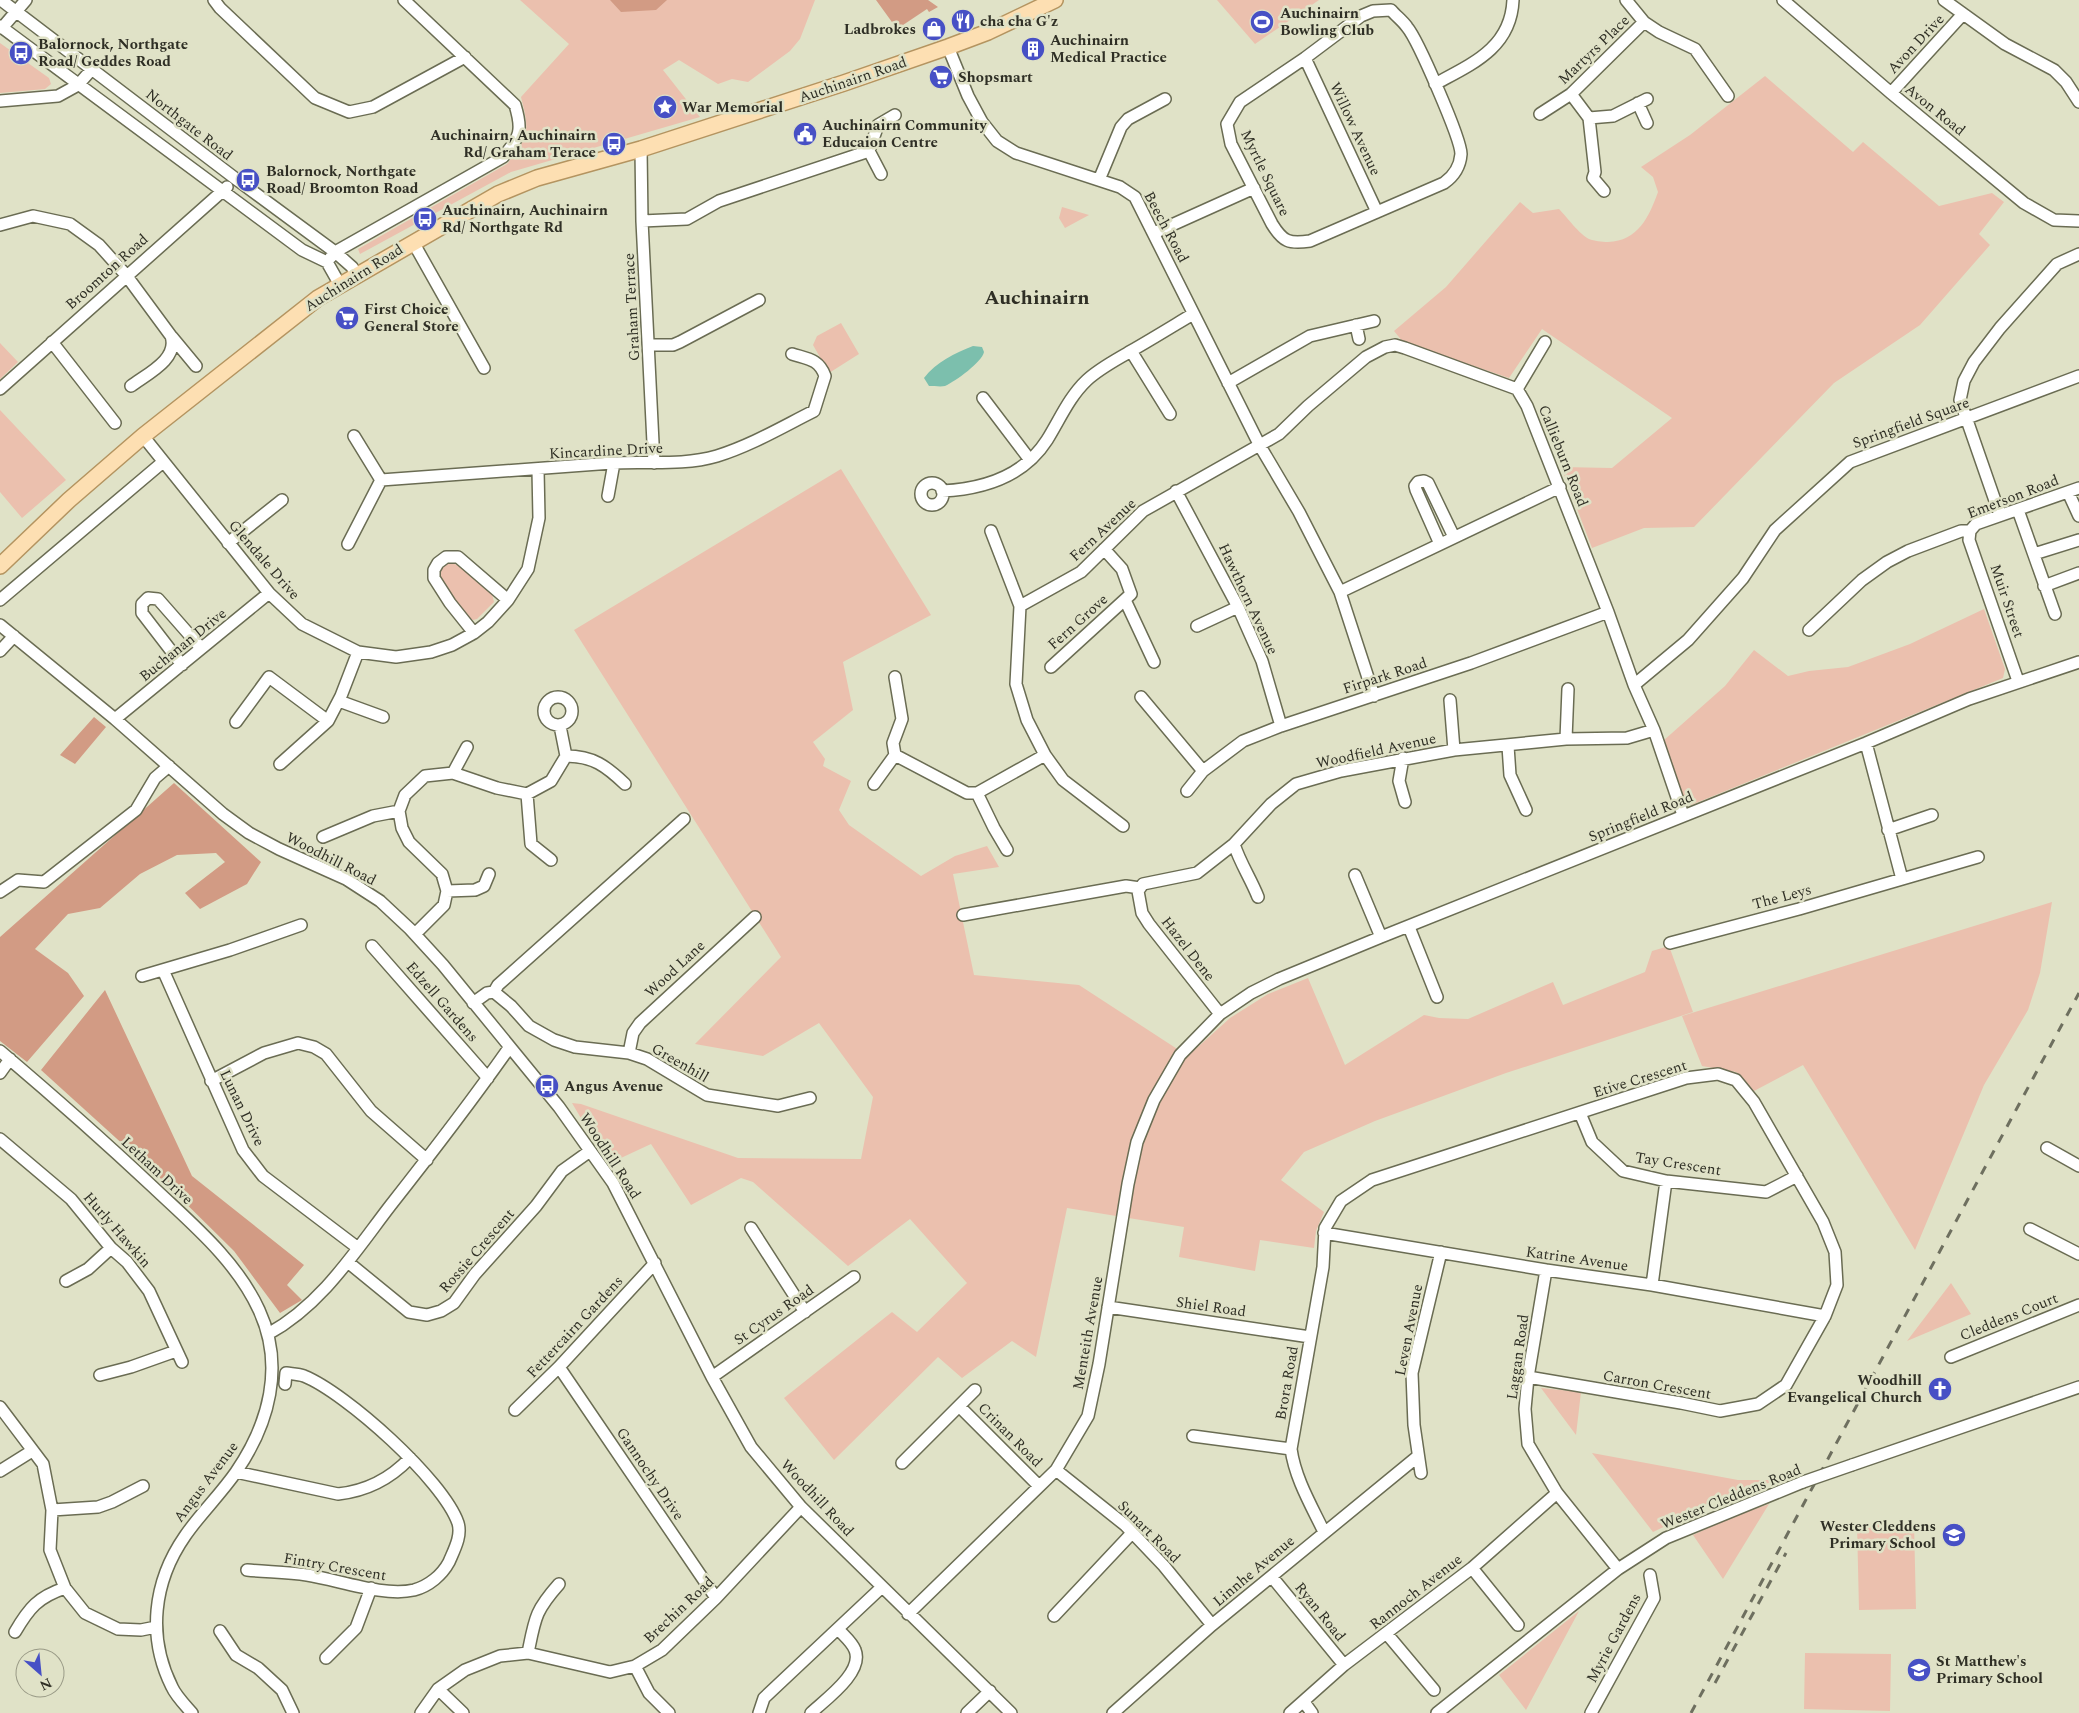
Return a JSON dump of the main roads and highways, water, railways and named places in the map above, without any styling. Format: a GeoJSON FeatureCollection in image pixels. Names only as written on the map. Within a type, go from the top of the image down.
{"type":"FeatureCollection","features":[{"type":"Feature","properties":{"kind":"main road","name":"Auchinairn Road"},"geometry":{"type":"LineString","coordinates":[[0,566],[69,500],[143,436],[318,298],[498,194],[537,178],[641,149],[948,47],[988,32],[1055,0]]}},
{"type":"Feature","properties":{"kind":"water"},"geometry":{"type":"Polygon","coordinates":[[[973,346],[982,347],[984,352],[974,366],[945,386],[929,386],[924,378],[934,367],[953,355],[973,346]]]}},
{"type":"Feature","properties":{"kind":"railway"},"geometry":{"type":"LineString","coordinates":[[1691,1713],[2079,993]]}},
{"type":"Feature","properties":{"kind":"railway"},"geometry":{"type":"LineString","coordinates":[[1715,1683],[1786,1553]]}},
{"type":"Feature","properties":{"kind":"place","name":"cha cha G'z"},"geometry":{"type":"Point","coordinates":[963,21]}},
{"type":"Feature","properties":{"kind":"place","name":"Auchinairn Bowling Club"},"geometry":{"type":"Point","coordinates":[1262,22]}},
{"type":"Feature","properties":{"kind":"place","name":"Ladbrokes"},"geometry":{"type":"Point","coordinates":[934,29]}},
{"type":"Feature","properties":{"kind":"place","name":"Auchinairn Medical Practice"},"geometry":{"type":"Point","coordinates":[1033,49]}},
{"type":"Feature","properties":{"kind":"place","name":"Balornock, Northgate Road/ Geddes Road"},"geometry":{"type":"Point","coordinates":[21,53]}},
{"type":"Feature","properties":{"kind":"place","name":"Shopsmart"},"geometry":{"type":"Point","coordinates":[941,77]}},
{"type":"Feature","properties":{"kind":"place","name":"War Memorial"},"geometry":{"type":"Point","coordinates":[665,107]}},
{"type":"Feature","properties":{"kind":"place","name":"Auchinairn Community Educaion Centre"},"geometry":{"type":"Point","coordinates":[805,134]}},
{"type":"Feature","properties":{"kind":"place","name":"Auchinairn, Auchinairn Rd/ Graham Terace"},"geometry":{"type":"Point","coordinates":[614,144]}},
{"type":"Feature","properties":{"kind":"place","name":"Balornock, Northgate Road/ Broomton Road"},"geometry":{"type":"Point","coordinates":[248,180]}},
{"type":"Feature","properties":{"kind":"place","name":"Auchinairn, Auchinairn Rd/ Northgate Rd"},"geometry":{"type":"Point","coordinates":[425,219]}},
{"type":"Feature","properties":{"kind":"place","name":"First Choice General Store"},"geometry":{"type":"Point","coordinates":[347,318]}},
{"type":"Feature","properties":{"kind":"place","name":"Angus Avenue"},"geometry":{"type":"Point","coordinates":[547,1086]}},
{"type":"Feature","properties":{"kind":"place","name":"Woodhill Evangelical Church"},"geometry":{"type":"Point","coordinates":[1940,1389]}},
{"type":"Feature","properties":{"kind":"place","name":"Wester Cleddens Primary School"},"geometry":{"type":"Point","coordinates":[1954,1535]}},
{"type":"Feature","properties":{"kind":"place","name":"St Matthew's Primary School"},"geometry":{"type":"Point","coordinates":[1919,1670]}},
{"type":"Feature","properties":{"kind":"district","name":"Auchinairn"},"geometry":{"type":"Point","coordinates":[1037,298]}}]}
